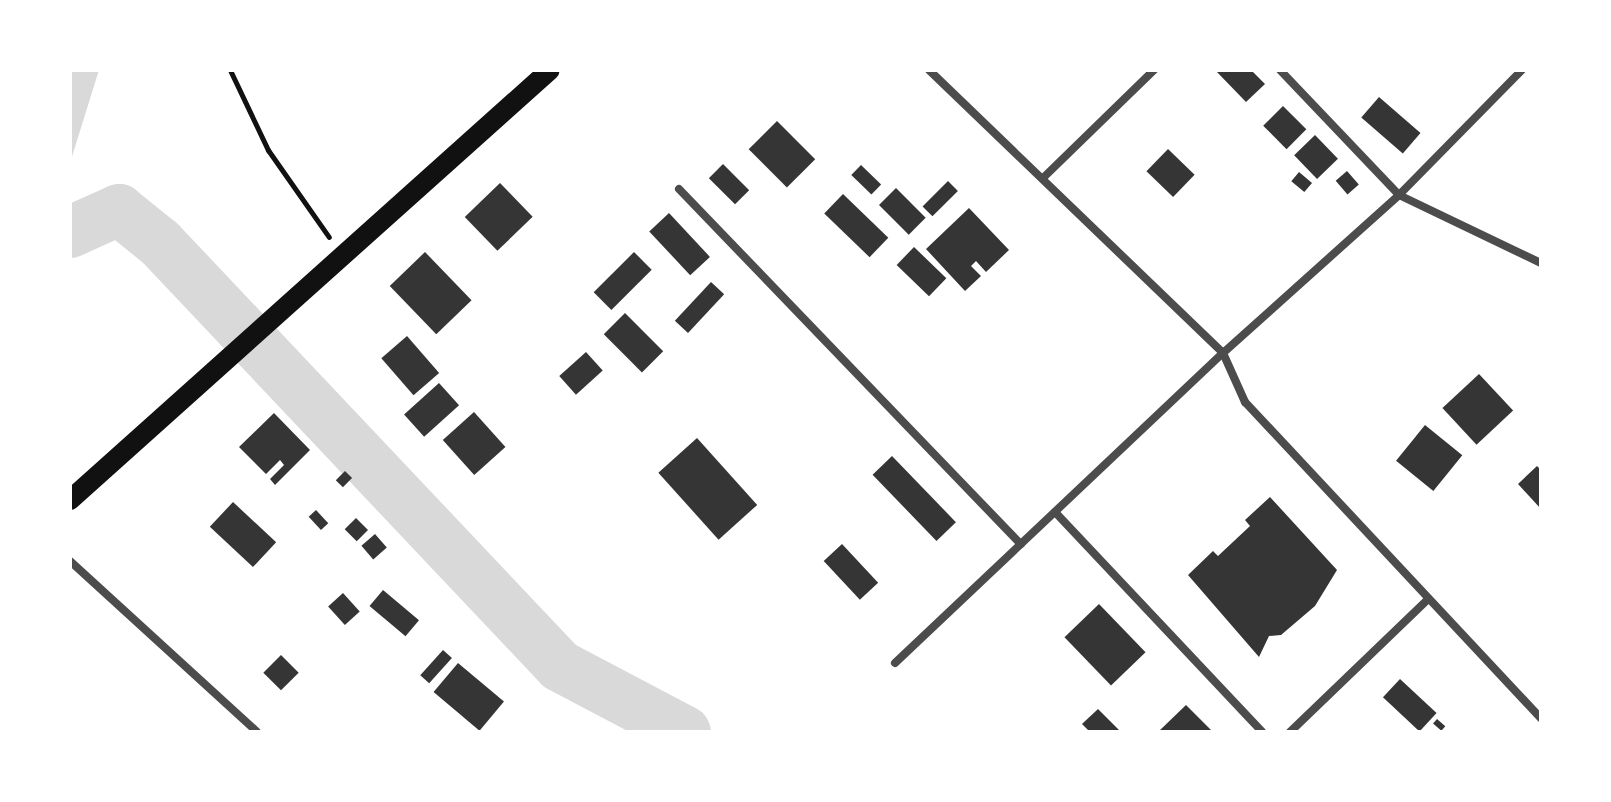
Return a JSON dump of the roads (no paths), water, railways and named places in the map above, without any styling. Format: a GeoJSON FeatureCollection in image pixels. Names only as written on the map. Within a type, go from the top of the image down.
{"type":"FeatureCollection","features":[{"type":"Feature","properties":{"kind":"main road"},"geometry":{"type":"LineString","coordinates":[[70,500],[192,386],[277,316],[550,70]]}},
{"type":"Feature","properties":{"kind":"street"},"geometry":{"type":"LineString","coordinates":[[929,70],[1223,353],[1245,402],[1541,718]]}},
{"type":"Feature","properties":{"kind":"street"},"geometry":{"type":"LineString","coordinates":[[1043,178],[1154,70]]}},
{"type":"Feature","properties":{"kind":"street"},"geometry":{"type":"LineString","coordinates":[[1280,70],[1399,195],[1541,263]]}},
{"type":"Feature","properties":{"kind":"street"},"geometry":{"type":"LineString","coordinates":[[895,663],[1223,353],[1399,195],[1522,70]]}},
{"type":"Feature","properties":{"kind":"street"},"geometry":{"type":"LineString","coordinates":[[679,189],[1021,544]]}},
{"type":"Feature","properties":{"kind":"street"},"geometry":{"type":"LineString","coordinates":[[1055,512],[1262,732]]}},
{"type":"Feature","properties":{"kind":"street"},"geometry":{"type":"LineString","coordinates":[[70,561],[257,732]]}},
{"type":"Feature","properties":{"kind":"street"},"geometry":{"type":"LineString","coordinates":[[1290,732],[1428,599]]}},
{"type":"Feature","properties":{"kind":"waterway"},"geometry":{"type":"LineString","coordinates":[[70,232],[119,210],[160,243],[560,666],[685,732]]}}]}
